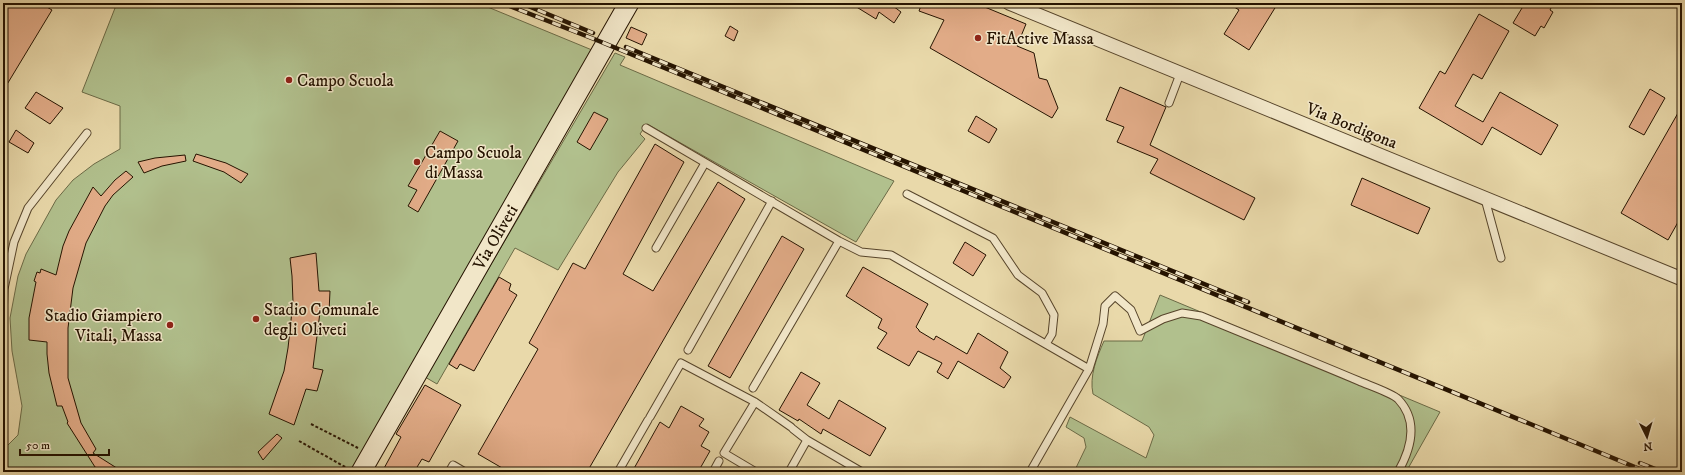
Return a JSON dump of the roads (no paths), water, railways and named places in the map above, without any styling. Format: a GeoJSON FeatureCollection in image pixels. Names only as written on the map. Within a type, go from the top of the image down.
{"type":"FeatureCollection","features":[{"type":"Feature","properties":{"kind":"main road","name":"Via Oliveti"},"geometry":{"type":"LineString","coordinates":[[361,472],[629,3]]}},
{"type":"Feature","properties":{"kind":"street","name":"Via Bordigona"},"geometry":{"type":"LineString","coordinates":[[1009,3],[1682,279]]}},
{"type":"Feature","properties":{"kind":"lane"},"geometry":{"type":"LineString","coordinates":[[1169,103],[1180,74]]}},
{"type":"Feature","properties":{"kind":"lane"},"geometry":{"type":"LineString","coordinates":[[646,128],[839,241],[861,252],[891,255],[1089,369]]}},
{"type":"Feature","properties":{"kind":"lane"},"geometry":{"type":"LineString","coordinates":[[3,321],[4,289],[14,242],[28,208],[87,133]]}},
{"type":"Feature","properties":{"kind":"lane"},"geometry":{"type":"LineString","coordinates":[[656,248],[705,163]]}},
{"type":"Feature","properties":{"kind":"lane"},"geometry":{"type":"LineString","coordinates":[[907,194],[993,238],[1018,275],[1042,293],[1054,315],[1052,334],[1046,344]]}},
{"type":"Feature","properties":{"kind":"lane"},"geometry":{"type":"LineString","coordinates":[[1485,199],[1501,258]]}},
{"type":"Feature","properties":{"kind":"lane"},"geometry":{"type":"LineString","coordinates":[[618,472],[772,201]]}},
{"type":"Feature","properties":{"kind":"lane"},"geometry":{"type":"LineString","coordinates":[[748,398],[839,241]]}},
{"type":"Feature","properties":{"kind":"lane"},"geometry":{"type":"LineString","coordinates":[[1030,472],[1089,369],[1103,324],[1105,306],[1115,296],[1131,310],[1140,331],[1163,319],[1182,313],[1201,316],[1397,398],[1406,411],[1411,423],[1411,442],[1406,457],[1398,472]]}},
{"type":"Feature","properties":{"kind":"lane"},"geometry":{"type":"LineString","coordinates":[[681,363],[755,402],[807,440],[862,472]]}},
{"type":"Feature","properties":{"kind":"lane"},"geometry":{"type":"LineString","coordinates":[[713,472],[755,402]]}},
{"type":"Feature","properties":{"kind":"lane"},"geometry":{"type":"LineString","coordinates":[[789,472],[807,440]]}},
{"type":"Feature","properties":{"kind":"lane"},"geometry":{"type":"LineString","coordinates":[[721,457],[756,472]]}},
{"type":"Feature","properties":{"kind":"lane"},"geometry":{"type":"LineString","coordinates":[[448,472],[452,465],[465,472]]}},
{"type":"Feature","properties":{"kind":"railway"},"geometry":{"type":"LineString","coordinates":[[502,3],[594,39],[1647,472]]}},
{"type":"Feature","properties":{"kind":"railway"},"geometry":{"type":"LineString","coordinates":[[521,3],[593,33]]}},
{"type":"Feature","properties":{"kind":"railway"},"geometry":{"type":"LineString","coordinates":[[626,47],[1248,302]]}},
{"type":"Feature","properties":{"kind":"railway"},"geometry":{"type":"LineString","coordinates":[[1640,463],[1663,472]]}},
{"type":"Feature","properties":{"kind":"place","name":"FitActive Massa"},"geometry":{"type":"Point","coordinates":[978,38]}},
{"type":"Feature","properties":{"kind":"place","name":"Campo Scuola"},"geometry":{"type":"Point","coordinates":[289,80]}},
{"type":"Feature","properties":{"kind":"place","name":"Campo Scuola di Massa"},"geometry":{"type":"Point","coordinates":[417,162]}},
{"type":"Feature","properties":{"kind":"place","name":"Stadio Comunale degli Oliveti"},"geometry":{"type":"Point","coordinates":[256,319]}},
{"type":"Feature","properties":{"kind":"place","name":"Stadio Giampiero Vitali, Massa"},"geometry":{"type":"Point","coordinates":[170,325]}}]}
